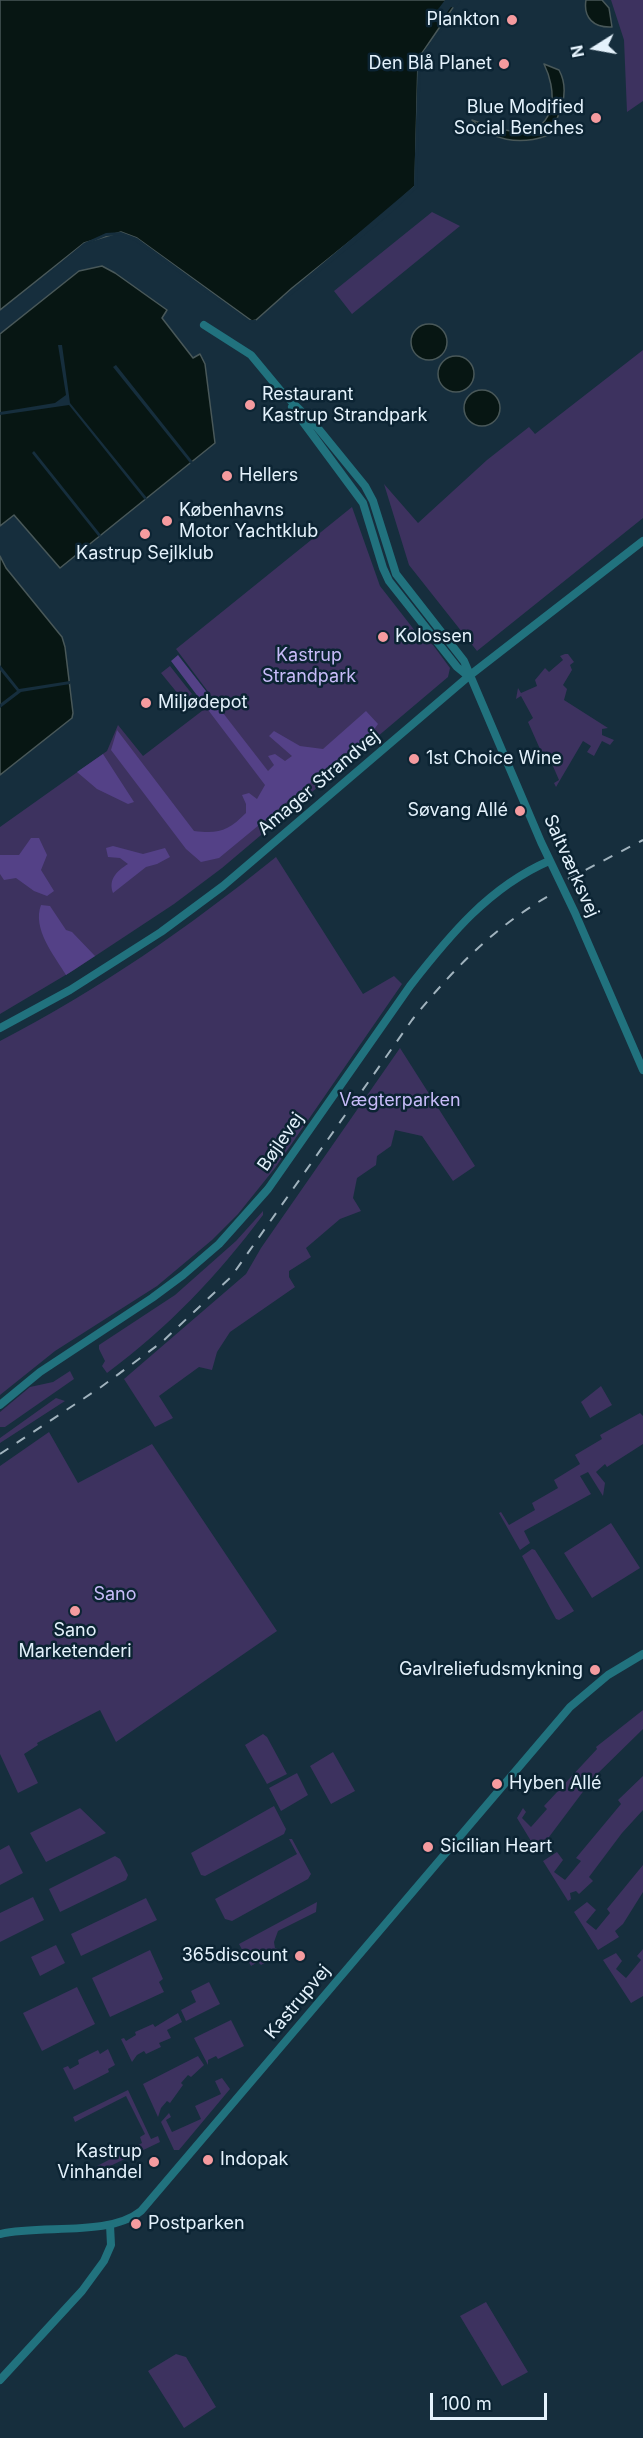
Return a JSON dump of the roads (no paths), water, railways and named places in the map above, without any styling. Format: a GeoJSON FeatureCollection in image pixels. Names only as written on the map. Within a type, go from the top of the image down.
{"type":"FeatureCollection","features":[{"type":"Feature","properties":{"kind":"street"},"geometry":{"type":"LineString","coordinates":[[204,325],[251,355],[280,390],[317,427],[365,486],[373,501],[396,574],[464,661],[469,676]]}},
{"type":"Feature","properties":{"kind":"street","name":"Amager Strandvej"},"geometry":{"type":"LineString","coordinates":[[0,1028],[70,990],[160,932],[223,886],[469,676],[643,541]]}},
{"type":"Feature","properties":{"kind":"street","name":"Saltværksvej"},"geometry":{"type":"LineString","coordinates":[[469,676],[643,1070]]}},
{"type":"Feature","properties":{"kind":"street","name":"Bøjlevej"},"geometry":{"type":"LineString","coordinates":[[0,1405],[40,1372],[152,1298],[219,1244],[268,1189],[410,986],[440,949],[469,916],[489,898],[529,870],[549,861]]}},
{"type":"Feature","properties":{"kind":"street","name":"Kastrupvej"},"geometry":{"type":"LineString","coordinates":[[0,2234],[37,2229],[110,2225],[134,2217],[157,2194],[570,1707],[602,1680],[643,1653]]}},
{"type":"Feature","properties":{"kind":"street"},"geometry":{"type":"LineString","coordinates":[[0,2380],[82,2291],[104,2261],[111,2245],[110,2225]]}},
{"type":"Feature","properties":{"kind":"railway"},"geometry":{"type":"LineString","coordinates":[[568,879],[643,840]]}},
{"type":"Feature","properties":{"kind":"railway"},"geometry":{"type":"LineString","coordinates":[[0,1454],[101,1387],[162,1342],[231,1277],[427,1001],[493,934],[552,894]]}},
{"type":"Feature","properties":{"kind":"place","name":"Plankton"},"geometry":{"type":"Point","coordinates":[512,20]}},
{"type":"Feature","properties":{"kind":"place","name":"Den Blå Planet"},"geometry":{"type":"Point","coordinates":[504,64]}},
{"type":"Feature","properties":{"kind":"place","name":"Blue Modified Social Benches"},"geometry":{"type":"Point","coordinates":[596,118]}},
{"type":"Feature","properties":{"kind":"place","name":"Restaurant Kastrup Strandpark"},"geometry":{"type":"Point","coordinates":[250,405]}},
{"type":"Feature","properties":{"kind":"place","name":"Hellers"},"geometry":{"type":"Point","coordinates":[227,476]}},
{"type":"Feature","properties":{"kind":"place","name":"Københavns Motor Yachtklub"},"geometry":{"type":"Point","coordinates":[167,521]}},
{"type":"Feature","properties":{"kind":"place","name":"Kastrup Sejlklub"},"geometry":{"type":"Point","coordinates":[145,534]}},
{"type":"Feature","properties":{"kind":"place","name":"Kolossen"},"geometry":{"type":"Point","coordinates":[383,637]}},
{"type":"Feature","properties":{"kind":"place","name":"Miljødepot"},"geometry":{"type":"Point","coordinates":[146,703]}},
{"type":"Feature","properties":{"kind":"place","name":"1st Choice Wine"},"geometry":{"type":"Point","coordinates":[414,759]}},
{"type":"Feature","properties":{"kind":"place","name":"Søvang Allé"},"geometry":{"type":"Point","coordinates":[520,811]}},
{"type":"Feature","properties":{"kind":"place","name":"Sano Marketenderi"},"geometry":{"type":"Point","coordinates":[75,1611]}},
{"type":"Feature","properties":{"kind":"place","name":"Gavlreliefudsmykning"},"geometry":{"type":"Point","coordinates":[595,1670]}},
{"type":"Feature","properties":{"kind":"place","name":"Hyben Allé"},"geometry":{"type":"Point","coordinates":[497,1784]}},
{"type":"Feature","properties":{"kind":"place","name":"Sicilian Heart"},"geometry":{"type":"Point","coordinates":[428,1847]}},
{"type":"Feature","properties":{"kind":"place","name":"365discount"},"geometry":{"type":"Point","coordinates":[300,1956]}},
{"type":"Feature","properties":{"kind":"place","name":"Indopak"},"geometry":{"type":"Point","coordinates":[208,2160]}},
{"type":"Feature","properties":{"kind":"place","name":"Kastrup Vinhandel"},"geometry":{"type":"Point","coordinates":[154,2162]}},
{"type":"Feature","properties":{"kind":"place","name":"Postparken"},"geometry":{"type":"Point","coordinates":[136,2224]}},
{"type":"Feature","properties":{"kind":"park label","name":"Kastrup Strandpark"},"geometry":{"type":"Point","coordinates":[309,666]}},
{"type":"Feature","properties":{"kind":"park label","name":"Vægterparken"},"geometry":{"type":"Point","coordinates":[400,1101]}},
{"type":"Feature","properties":{"kind":"park label","name":"Sano"},"geometry":{"type":"Point","coordinates":[115,1595]}}]}
